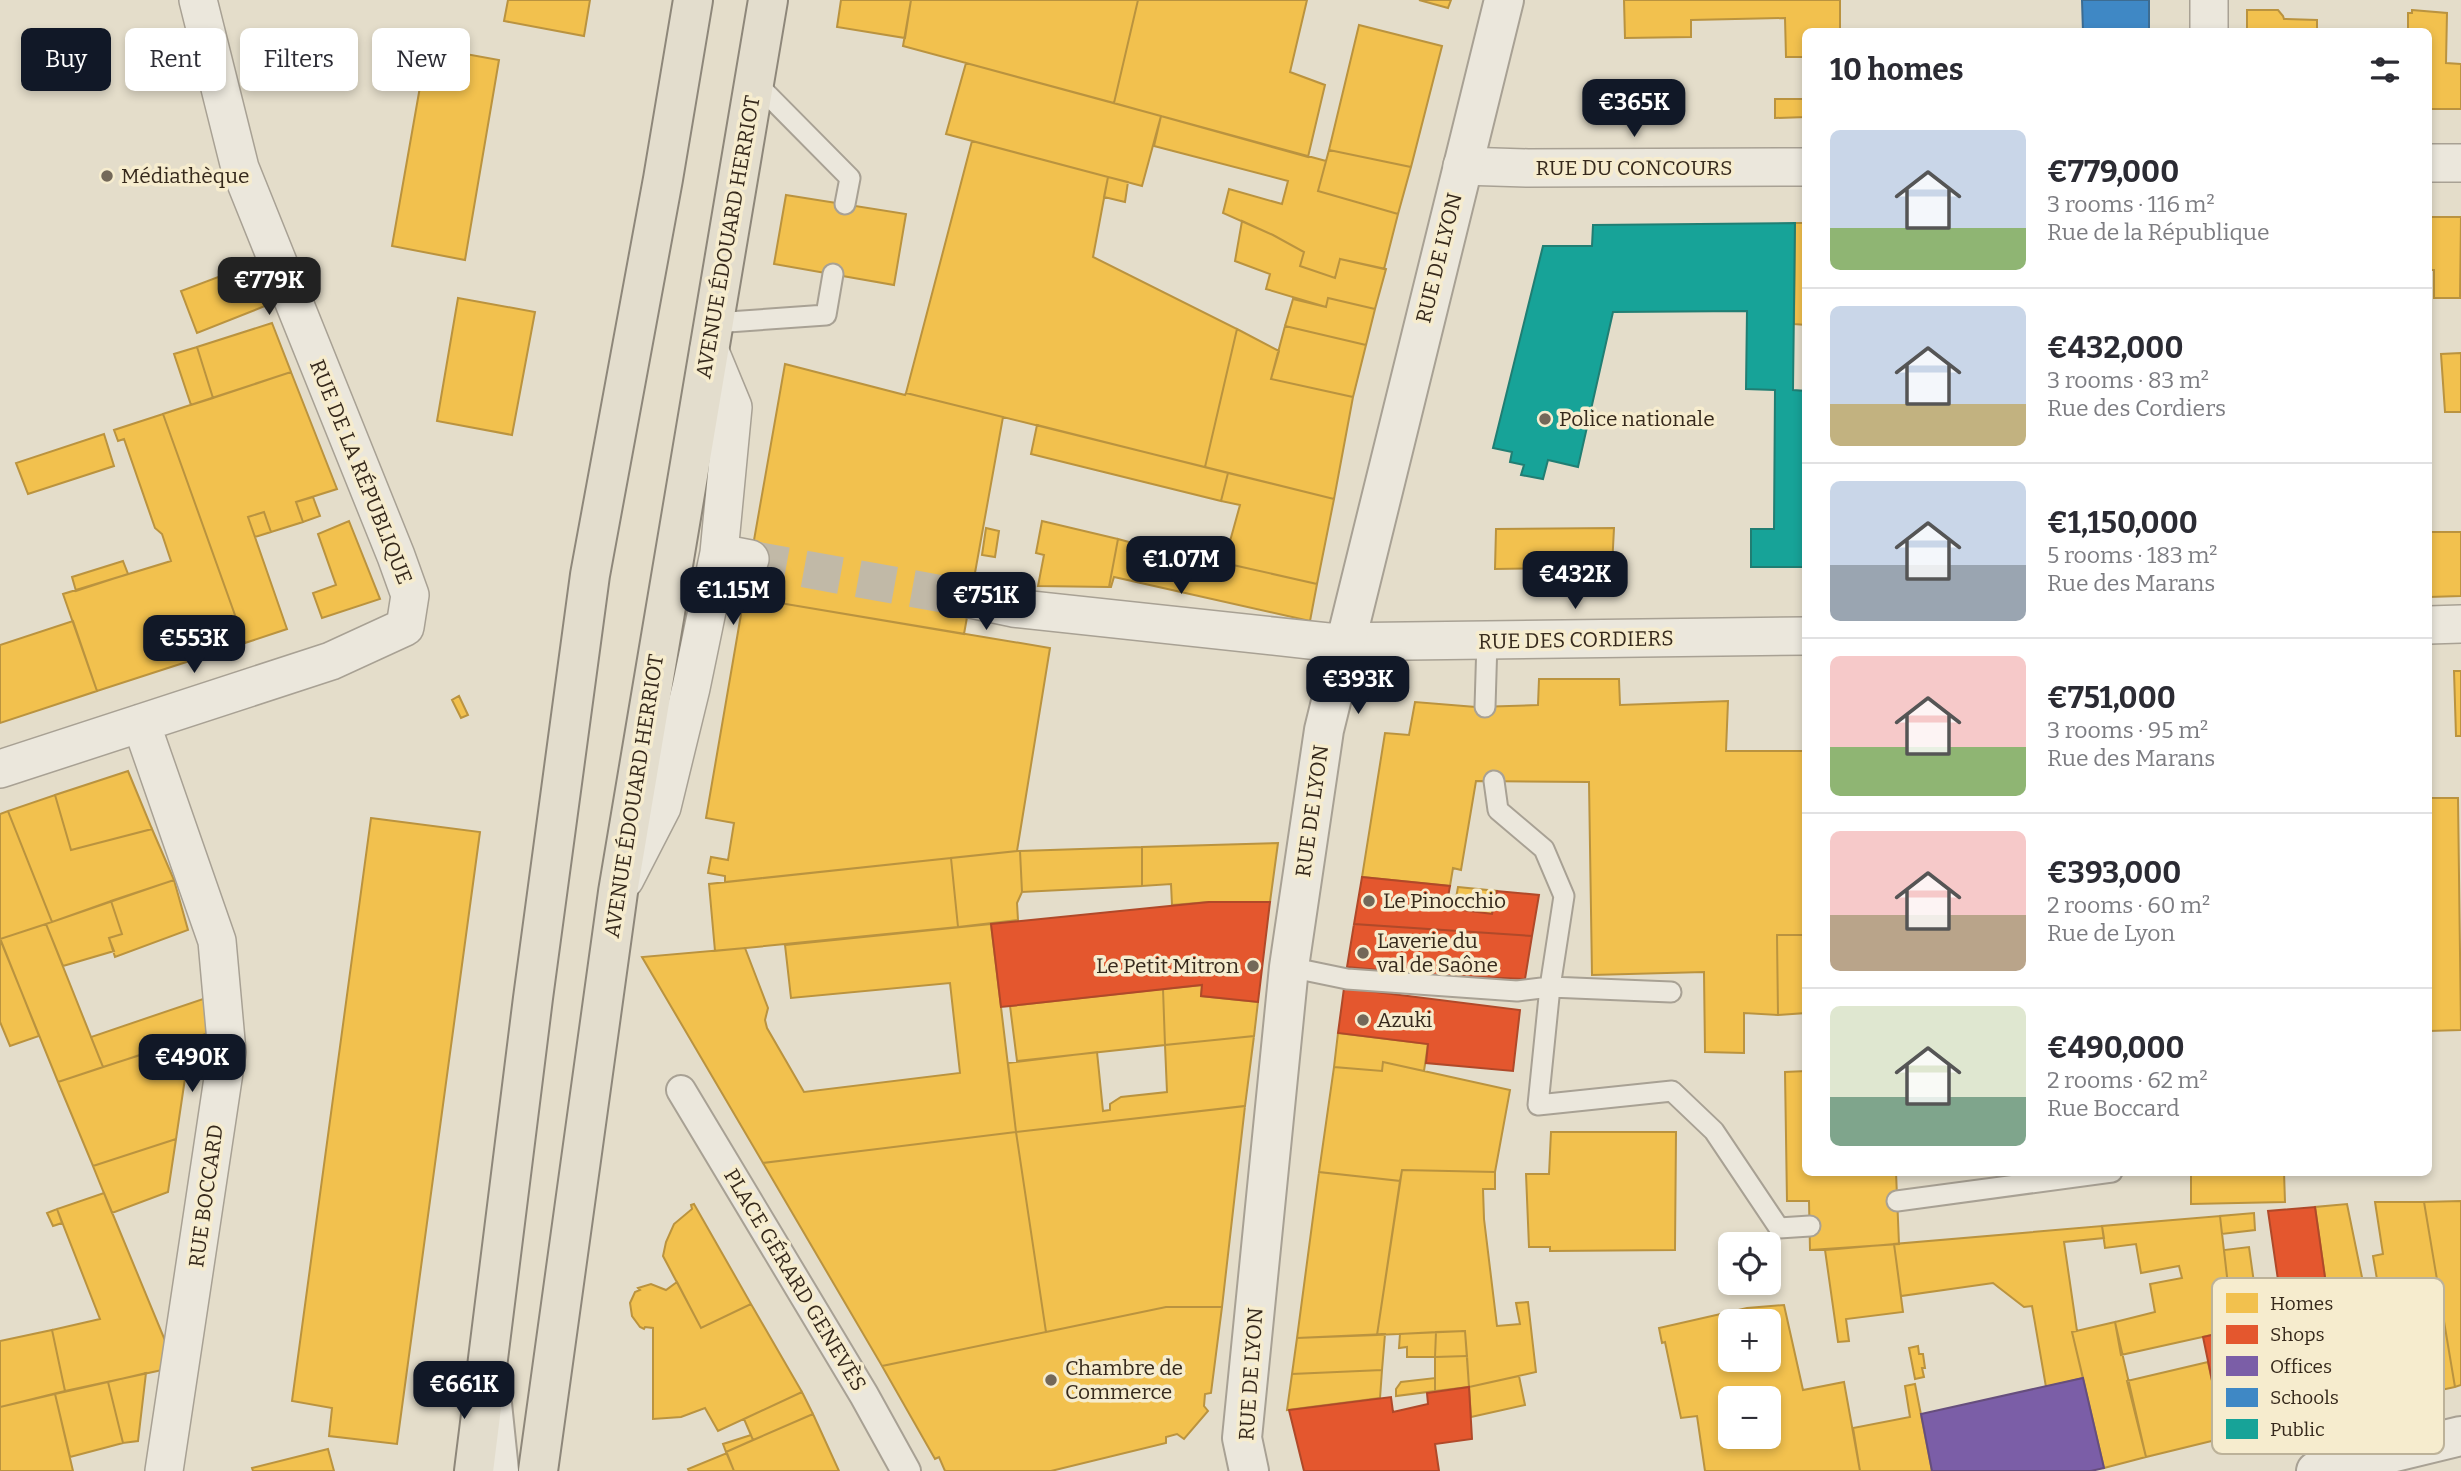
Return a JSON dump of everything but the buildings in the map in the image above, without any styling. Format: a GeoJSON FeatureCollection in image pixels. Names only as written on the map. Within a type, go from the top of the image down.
{"type":"FeatureCollection","features":[{"type":"Feature","properties":{"kind":"main road"},"geometry":{"type":"LineString","coordinates":[[474,1471],[590,575],[693,0]]}},
{"type":"Feature","properties":{"kind":"main road","name":"AVENUE ÉDOUARD HERRIOT"},"geometry":{"type":"LineString","coordinates":[[538,1471],[618,892],[768,0]]}},
{"type":"Feature","properties":{"kind":"street","name":"RUE DE LA RÉPUBLIQUE"},"geometry":{"type":"LineString","coordinates":[[141,723],[331,661],[405,627],[410,595],[240,168],[198,0]]}},
{"type":"Feature","properties":{"kind":"street","name":"RUE DE LYON"},"geometry":{"type":"LineString","coordinates":[[1249,1471],[1242,1438],[1289,967],[1324,730],[1504,0]]}},
{"type":"Feature","properties":{"kind":"street"},"geometry":{"type":"LineString","coordinates":[[2209,0],[2209,28]]}},
{"type":"Feature","properties":{"kind":"street"},"geometry":{"type":"LineString","coordinates":[[2432,163],[2461,163]]}},
{"type":"Feature","properties":{"kind":"street","name":"RUE DU CONCOURS"},"geometry":{"type":"LineString","coordinates":[[1462,166],[1802,167]]}},
{"type":"Feature","properties":{"kind":"street"},"geometry":{"type":"LineString","coordinates":[[618,892],[662,807],[691,688],[735,556],[733,407],[711,336]]}},
{"type":"Feature","properties":{"kind":"street","name":"RUE DES CORDIERS"},"geometry":{"type":"LineString","coordinates":[[970,599],[1013,608],[1328,642],[1802,636]]}},
{"type":"Feature","properties":{"kind":"street"},"geometry":{"type":"LineString","coordinates":[[2432,625],[2461,625]]}},
{"type":"Feature","properties":{"kind":"street"},"geometry":{"type":"LineString","coordinates":[[0,769],[141,723]]}},
{"type":"Feature","properties":{"kind":"street","name":"RUE BOCCARD"},"geometry":{"type":"LineString","coordinates":[[141,723],[217,941],[227,1052],[164,1471]]}},
{"type":"Feature","properties":{"kind":"street","name":"PLACE GÉRARD GENEVÈS"},"geometry":{"type":"LineString","coordinates":[[681,1090],[864,1395],[906,1471]]}},
{"type":"Feature","properties":{"kind":"street"},"geometry":{"type":"LineString","coordinates":[[488,1364],[499,1471]]}},
{"type":"Feature","properties":{"kind":"street"},"geometry":{"type":"LineString","coordinates":[[2316,1471],[2386,1454]]}},
{"type":"Feature","properties":{"kind":"lane"},"geometry":{"type":"LineString","coordinates":[[755,82],[850,178],[845,204]]}},
{"type":"Feature","properties":{"kind":"lane"},"geometry":{"type":"LineString","coordinates":[[711,336],[826,316],[833,274]]}},
{"type":"Feature","properties":{"kind":"lane"},"geometry":{"type":"LineString","coordinates":[[1485,707],[1487,641]]}},
{"type":"Feature","properties":{"kind":"lane"},"geometry":{"type":"LineString","coordinates":[[1494,781],[1498,810],[1544,849],[1564,896],[1550,986],[1538,1105],[1672,1091],[1714,1131],[1779,1228],[1810,1226]]}},
{"type":"Feature","properties":{"kind":"lane"},"geometry":{"type":"LineString","coordinates":[[1289,967],[1360,980],[1517,991],[1550,986],[1671,992]]}},
{"type":"Feature","properties":{"kind":"lane"},"geometry":{"type":"LineString","coordinates":[[1897,1200],[2081,1176]]}},
{"type":"Feature","properties":{"kind":"tunnel"},"geometry":{"type":"LineString","coordinates":[[750,559],[970,599]]}},
{"type":"Feature","properties":{"kind":"place","name":"Médiathèque"},"geometry":{"type":"Point","coordinates":[107,176]}},
{"type":"Feature","properties":{"kind":"place","name":"Police nationale"},"geometry":{"type":"Point","coordinates":[1545,419]}},
{"type":"Feature","properties":{"kind":"place","name":"Le Pinocchio"},"geometry":{"type":"Point","coordinates":[1369,901]}},
{"type":"Feature","properties":{"kind":"place","name":"Laverie du val de Saône"},"geometry":{"type":"Point","coordinates":[1363,953]}},
{"type":"Feature","properties":{"kind":"place","name":"Le Petit Mitron"},"geometry":{"type":"Point","coordinates":[1253,966]}},
{"type":"Feature","properties":{"kind":"place","name":"Azuki"},"geometry":{"type":"Point","coordinates":[1363,1020]}},
{"type":"Feature","properties":{"kind":"place","name":"Chambre de Commerce"},"geometry":{"type":"Point","coordinates":[1051,1380]}}]}
